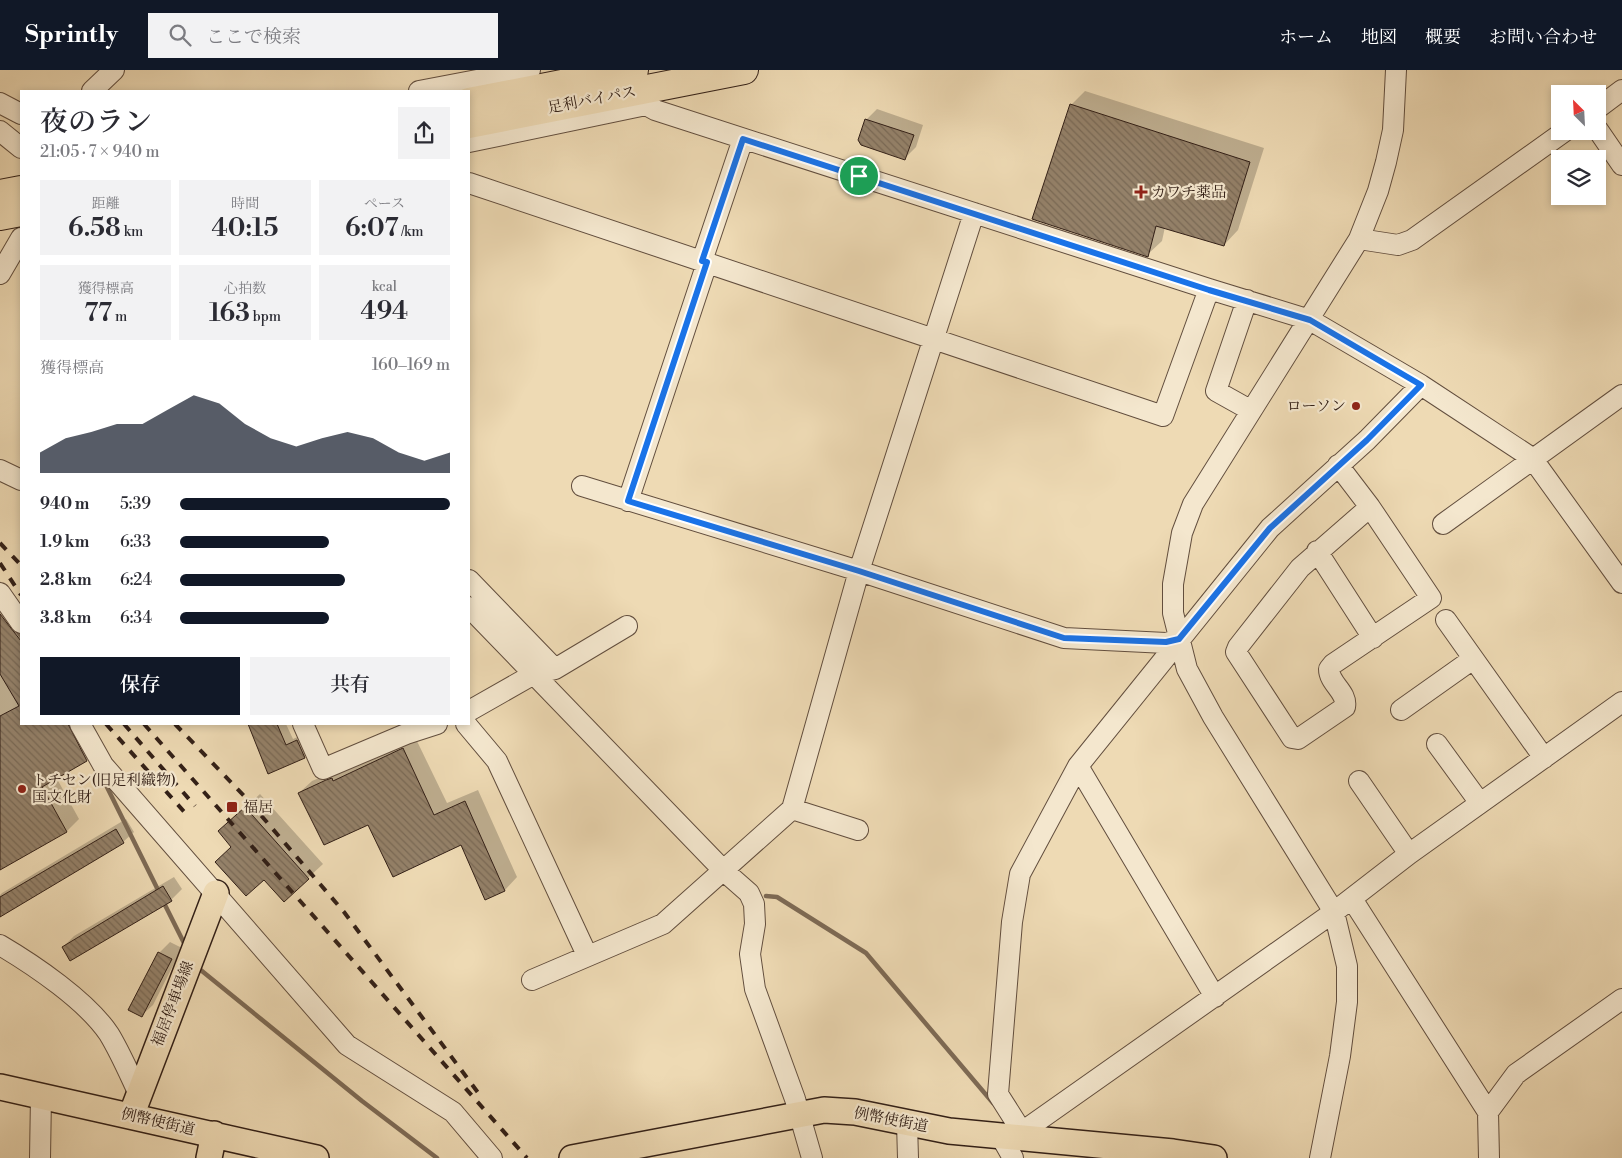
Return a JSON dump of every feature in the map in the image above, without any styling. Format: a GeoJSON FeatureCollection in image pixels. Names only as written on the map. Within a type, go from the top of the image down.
{"type":"FeatureCollection","features":[{"type":"Feature","properties":{"kind":"highway","name":"足利バイパス"},"geometry":{"type":"LineString","coordinates":[[470,124],[642,88],[744,70]]}},
{"type":"Feature","properties":{"kind":"highway","name":"足利バイパス"},"geometry":{"type":"LineString","coordinates":[[470,102],[642,88]]}},
{"type":"Feature","properties":{"kind":"highway"},"geometry":{"type":"LineString","coordinates":[[0,194],[20,190]]}},
{"type":"Feature","properties":{"kind":"highway"},"geometry":{"type":"LineString","coordinates":[[0,216],[20,212]]}},
{"type":"Feature","properties":{"kind":"main road","name":"福居停車場線"},"geometry":{"type":"LineString","coordinates":[[135,1104],[216,893]]}},
{"type":"Feature","properties":{"kind":"main road","name":"例幣使街道"},"geometry":{"type":"LineString","coordinates":[[0,1087],[41,1096],[135,1104],[212,1146],[316,1158]]}},
{"type":"Feature","properties":{"kind":"main road","name":"例幣使街道"},"geometry":{"type":"LineString","coordinates":[[572,1158],[798,1113],[838,1110],[949,1131],[1011,1139],[1214,1158]]}},
{"type":"Feature","properties":{"kind":"street"},"geometry":{"type":"LineString","coordinates":[[93,90],[114,70]]}},
{"type":"Feature","properties":{"kind":"street"},"geometry":{"type":"LineString","coordinates":[[1320,1158],[1340,1056],[1347,1002],[1347,966],[1334,912],[1213,717],[1187,670],[1173,613],[1173,584],[1182,532],[1193,504],[1250,410],[1310,320],[1359,239],[1378,191],[1386,162],[1393,130],[1396,70]]}},
{"type":"Feature","properties":{"kind":"street"},"geometry":{"type":"LineString","coordinates":[[424,90],[522,71]]}},
{"type":"Feature","properties":{"kind":"street"},"geometry":{"type":"LineString","coordinates":[[470,142],[642,88],[655,110],[1209,290],[1310,320],[1421,385],[1532,458],[1622,583]]}},
{"type":"Feature","properties":{"kind":"street"},"geometry":{"type":"LineString","coordinates":[[1606,102],[1622,90]]}},
{"type":"Feature","properties":{"kind":"street"},"geometry":{"type":"LineString","coordinates":[[0,103],[20,113]]}},
{"type":"Feature","properties":{"kind":"street"},"geometry":{"type":"LineString","coordinates":[[0,131],[20,147]]}},
{"type":"Feature","properties":{"kind":"street"},"geometry":{"type":"LineString","coordinates":[[628,501],[743,139]]}},
{"type":"Feature","properties":{"kind":"street"},"geometry":{"type":"LineString","coordinates":[[1359,239],[1398,245],[1412,240],[1552,140]]}},
{"type":"Feature","properties":{"kind":"street"},"geometry":{"type":"LineString","coordinates":[[1605,140],[1622,165]]}},
{"type":"Feature","properties":{"kind":"street"},"geometry":{"type":"LineString","coordinates":[[470,183],[1163,416],[1209,290]]}},
{"type":"Feature","properties":{"kind":"street"},"geometry":{"type":"LineString","coordinates":[[532,980],[663,924],[792,809],[859,571],[974,213]]}},
{"type":"Feature","properties":{"kind":"street"},"geometry":{"type":"LineString","coordinates":[[0,274],[20,240]]}},
{"type":"Feature","properties":{"kind":"street"},"geometry":{"type":"LineString","coordinates":[[1246,300],[1216,391],[1250,410]]}},
{"type":"Feature","properties":{"kind":"street"},"geometry":{"type":"LineString","coordinates":[[1421,385],[1367,440],[1270,528],[1078,766],[1020,874],[1012,922],[998,1094],[1011,1139],[1334,912],[1409,854],[1622,702]]}},
{"type":"Feature","properties":{"kind":"street"},"geometry":{"type":"LineString","coordinates":[[1443,524],[1532,458],[1622,395]]}},
{"type":"Feature","properties":{"kind":"street"},"geometry":{"type":"LineString","coordinates":[[1338,465],[1370,507],[1431,598],[1329,669],[1329,674],[1346,701],[1345,707],[1305,735],[1298,739],[1292,738],[1236,652],[1294,574],[1317,551],[1370,507]]}},
{"type":"Feature","properties":{"kind":"street"},"geometry":{"type":"LineString","coordinates":[[0,470],[20,480]]}},
{"type":"Feature","properties":{"kind":"street"},"geometry":{"type":"LineString","coordinates":[[582,486],[859,571],[1064,638],[1166,642],[1179,639]]}},
{"type":"Feature","properties":{"kind":"street"},"geometry":{"type":"LineString","coordinates":[[1317,551],[1373,638]]}},
{"type":"Feature","properties":{"kind":"street"},"geometry":{"type":"LineString","coordinates":[[470,581],[555,669]]}},
{"type":"Feature","properties":{"kind":"street"},"geometry":{"type":"LineString","coordinates":[[0,593],[20,622]]}},
{"type":"Feature","properties":{"kind":"street"},"geometry":{"type":"LineString","coordinates":[[470,608],[724,871],[749,893],[754,904],[755,924],[750,954],[751,974],[795,1099],[812,1158]]}},
{"type":"Feature","properties":{"kind":"street"},"geometry":{"type":"LineString","coordinates":[[1446,620],[1544,758]]}},
{"type":"Feature","properties":{"kind":"street"},"geometry":{"type":"LineString","coordinates":[[470,711],[534,674],[555,669],[627,626]]}},
{"type":"Feature","properties":{"kind":"street"},"geometry":{"type":"LineString","coordinates":[[1401,710],[1473,659]]}},
{"type":"Feature","properties":{"kind":"street"},"geometry":{"type":"LineString","coordinates":[[81,725],[103,765],[347,1045],[453,1112],[492,1158]]}},
{"type":"Feature","properties":{"kind":"street"},"geometry":{"type":"LineString","coordinates":[[303,725],[323,770],[406,734],[434,725]]}},
{"type":"Feature","properties":{"kind":"street"},"geometry":{"type":"LineString","coordinates":[[467,725],[497,761],[587,955]]}},
{"type":"Feature","properties":{"kind":"street"},"geometry":{"type":"LineString","coordinates":[[1437,744],[1480,804]]}},
{"type":"Feature","properties":{"kind":"street"},"geometry":{"type":"LineString","coordinates":[[1078,766],[1215,996]]}},
{"type":"Feature","properties":{"kind":"street"},"geometry":{"type":"LineString","coordinates":[[1359,781],[1409,854]]}},
{"type":"Feature","properties":{"kind":"street"},"geometry":{"type":"LineString","coordinates":[[792,809],[858,830]]}},
{"type":"Feature","properties":{"kind":"street"},"geometry":{"type":"LineString","coordinates":[[1352,899],[1488,1112],[1490,1158]]}},
{"type":"Feature","properties":{"kind":"street"},"geometry":{"type":"LineString","coordinates":[[0,945],[24,959],[96,1018],[108,1034],[135,1104]]}},
{"type":"Feature","properties":{"kind":"street"},"geometry":{"type":"LineString","coordinates":[[1488,1112],[1516,1074],[1622,1000]]}},
{"type":"Feature","properties":{"kind":"street"},"geometry":{"type":"LineString","coordinates":[[40,1158],[41,1096]]}},
{"type":"Feature","properties":{"kind":"street"},"geometry":{"type":"LineString","coordinates":[[907,1123],[908,1158]]}},
{"type":"Feature","properties":{"kind":"building","name":"カワチ薬品"},"geometry":{"type":"Polygon","coordinates":[[[1070,104],[1250,162],[1224,246],[1156,226],[1148,257],[1032,219],[1070,104]]]}},
{"type":"Feature","properties":{"kind":"building"},"geometry":{"type":"Polygon","coordinates":[[[865,119],[914,135],[905,160],[861,145],[858,140],[865,119]]]}},
{"type":"Feature","properties":{"kind":"building"},"geometry":{"type":"Polygon","coordinates":[[[0,614],[20,640],[20,725],[69,725],[87,761],[42,787],[67,832],[0,870],[0,716],[19,706],[0,674],[0,614]]]}},
{"type":"Feature","properties":{"kind":"building"},"geometry":{"type":"Polygon","coordinates":[[[248,725],[277,725],[286,745],[297,740],[305,758],[268,774],[248,725]]]}},
{"type":"Feature","properties":{"kind":"building"},"geometry":{"type":"Polygon","coordinates":[[[403,748],[434,815],[465,801],[505,891],[485,900],[461,845],[393,877],[368,825],[324,845],[298,793],[326,780],[332,778],[333,781],[403,748]]]}},
{"type":"Feature","properties":{"kind":"building"},"geometry":{"type":"Polygon","coordinates":[[[245,807],[309,879],[284,902],[264,880],[246,896],[215,862],[231,847],[218,831],[245,807]]]}},
{"type":"Feature","properties":{"kind":"building"},"geometry":{"type":"Polygon","coordinates":[[[116,829],[124,843],[0,917],[0,897],[116,829]]]}},
{"type":"Feature","properties":{"kind":"building"},"geometry":{"type":"Polygon","coordinates":[[[163,886],[172,901],[70,961],[62,947],[163,886]]]}},
{"type":"Feature","properties":{"kind":"building"},"geometry":{"type":"Polygon","coordinates":[[[158,952],[172,959],[142,1017],[128,1010],[158,952]]]}},
{"type":"Feature","properties":{"kind":"waterway"},"geometry":{"type":"LineString","coordinates":[[16,629],[20,635]]}},
{"type":"Feature","properties":{"kind":"waterway"},"geometry":{"type":"LineString","coordinates":[[102,777],[160,894]]}},
{"type":"Feature","properties":{"kind":"waterway"},"geometry":{"type":"LineString","coordinates":[[766,896],[777,897],[866,953],[993,1103]]}},
{"type":"Feature","properties":{"kind":"waterway"},"geometry":{"type":"LineString","coordinates":[[163,901],[186,947]]}},
{"type":"Feature","properties":{"kind":"waterway"},"geometry":{"type":"LineString","coordinates":[[197,967],[362,1101],[437,1158]]}},
{"type":"Feature","properties":{"kind":"railway"},"geometry":{"type":"LineString","coordinates":[[0,543],[20,564]]}},
{"type":"Feature","properties":{"kind":"railway"},"geometry":{"type":"LineString","coordinates":[[0,563],[20,593]]}},
{"type":"Feature","properties":{"kind":"railway"},"geometry":{"type":"LineString","coordinates":[[107,725],[187,815]]}},
{"type":"Feature","properties":{"kind":"railway"},"geometry":{"type":"LineString","coordinates":[[125,725],[195,806]]}},
{"type":"Feature","properties":{"kind":"railway"},"geometry":{"type":"LineString","coordinates":[[145,725],[527,1158]]}},
{"type":"Feature","properties":{"kind":"railway"},"geometry":{"type":"LineString","coordinates":[[176,725],[247,799],[344,912],[482,1098]]}},
{"type":"Feature","properties":{"kind":"place","name":"カワチ薬品"},"geometry":{"type":"Point","coordinates":[1141,192]}},
{"type":"Feature","properties":{"kind":"place","name":"ローソン"},"geometry":{"type":"Point","coordinates":[1356,406]}},
{"type":"Feature","properties":{"kind":"place","name":"トチセン(旧足利織物) 国文化財"},"geometry":{"type":"Point","coordinates":[22,789]}},
{"type":"Feature","properties":{"kind":"place","name":"福居"},"geometry":{"type":"Point","coordinates":[232,807]}},
{"type":"Feature","properties":{"kind":"route"},"geometry":{"type":"LineString","coordinates":[[743,139],[859,176],[1209,290],[1310,320],[1421,385],[1367,440],[1270,528],[1179,639],[1166,642],[1064,638],[859,571],[628,501],[707,262],[702,261],[743,139]]}}]}
